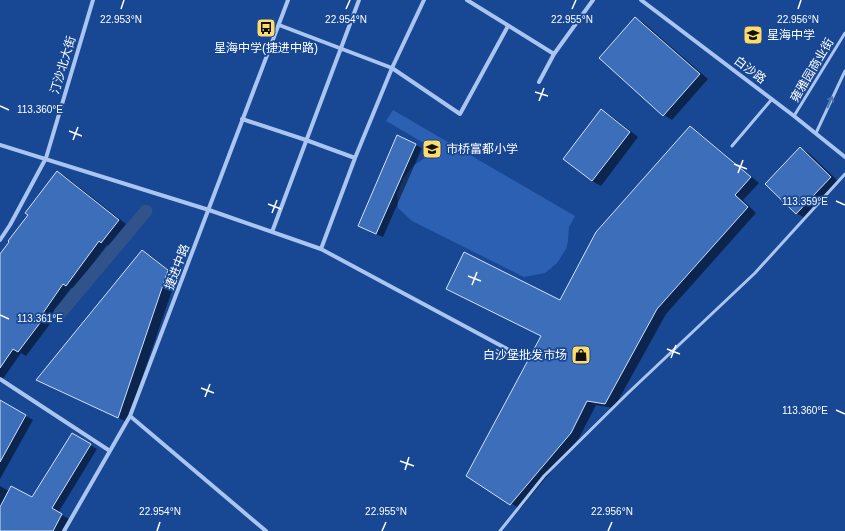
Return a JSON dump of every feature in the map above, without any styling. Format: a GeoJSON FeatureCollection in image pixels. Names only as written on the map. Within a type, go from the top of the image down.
{"type":"FeatureCollection","features":[{"type":"Feature","properties":{"kind":"street","name":"汀沙北大街"},"geometry":{"type":"LineString","coordinates":[[0,240],[46,158],[93,0]]}},
{"type":"Feature","properties":{"kind":"street","name":"捷进中路"},"geometry":{"type":"LineString","coordinates":[[64,531],[130,416],[288,0]]}},
{"type":"Feature","properties":{"kind":"street"},"geometry":{"type":"LineString","coordinates":[[272,232],[359,0]]}},
{"type":"Feature","properties":{"kind":"street"},"geometry":{"type":"LineString","coordinates":[[321,249],[355,158],[392,68],[424,0]]}},
{"type":"Feature","properties":{"kind":"street"},"geometry":{"type":"LineString","coordinates":[[467,0],[554,54]]}},
{"type":"Feature","properties":{"kind":"street"},"geometry":{"type":"LineString","coordinates":[[539,82],[554,54],[593,0]]}},
{"type":"Feature","properties":{"kind":"street","name":"白沙路"},"geometry":{"type":"LineString","coordinates":[[641,0],[772,99],[845,157]]}},
{"type":"Feature","properties":{"kind":"street"},"geometry":{"type":"LineString","coordinates":[[279,25],[392,68],[460,114],[508,26]]}},
{"type":"Feature","properties":{"kind":"street"},"geometry":{"type":"LineString","coordinates":[[242,119],[355,158]]}},
{"type":"Feature","properties":{"kind":"street"},"geometry":{"type":"LineString","coordinates":[[0,145],[46,158],[209,210],[321,249],[522,357]]}},
{"type":"Feature","properties":{"kind":"street"},"geometry":{"type":"LineString","coordinates":[[0,379],[110,451]]}},
{"type":"Feature","properties":{"kind":"street"},"geometry":{"type":"LineString","coordinates":[[130,416],[266,531]]}},
{"type":"Feature","properties":{"kind":"lane","name":"雍雅园商业街"},"geometry":{"type":"LineString","coordinates":[[794,116],[845,33]]}},
{"type":"Feature","properties":{"kind":"lane"},"geometry":{"type":"LineString","coordinates":[[816,133],[845,71]]}},
{"type":"Feature","properties":{"kind":"lane"},"geometry":{"type":"LineString","coordinates":[[732,146],[772,99]]}},
{"type":"Feature","properties":{"kind":"lane"},"geometry":{"type":"LineString","coordinates":[[500,531],[544,476],[627,394],[755,273],[845,174]]}},
{"type":"Feature","properties":{"kind":"shaded area"},"geometry":{"type":"Polygon","coordinates":[[[393,110],[575,216],[569,227],[566,249],[557,263],[545,273],[524,277],[412,221],[398,208],[397,195],[403,179],[413,166],[436,150],[386,121],[393,110]]]}},
{"type":"Feature","properties":{"kind":"building"},"geometry":{"type":"Polygon","coordinates":[[[635,17],[700,74],[663,116],[599,58],[635,17]]]}},
{"type":"Feature","properties":{"kind":"building"},"geometry":{"type":"Polygon","coordinates":[[[601,109],[630,132],[592,181],[563,159],[601,109]]]}},
{"type":"Feature","properties":{"kind":"building","name":"白沙堡批发市场"},"geometry":{"type":"Polygon","coordinates":[[[690,126],[751,177],[735,195],[748,207],[657,309],[605,404],[587,401],[571,433],[510,505],[466,476],[541,336],[446,289],[464,252],[560,300],[596,232],[690,126]]]}},
{"type":"Feature","properties":{"kind":"building"},"geometry":{"type":"Polygon","coordinates":[[[397,135],[416,144],[376,234],[358,226],[397,135]]]}},
{"type":"Feature","properties":{"kind":"building"},"geometry":{"type":"Polygon","coordinates":[[[800,147],[831,177],[796,214],[765,184],[800,147]]]}},
{"type":"Feature","properties":{"kind":"building"},"geometry":{"type":"Polygon","coordinates":[[[57,171],[119,220],[101,243],[99,241],[66,286],[63,284],[43,313],[46,315],[18,352],[13,349],[0,368],[0,254],[28,215],[25,213],[57,171]]]}},
{"type":"Feature","properties":{"kind":"building"},"geometry":{"type":"Polygon","coordinates":[[[142,250],[168,270],[118,418],[36,380],[142,250]]]}},
{"type":"Feature","properties":{"kind":"building"},"geometry":{"type":"Polygon","coordinates":[[[0,400],[26,415],[0,462],[0,400]]]}},
{"type":"Feature","properties":{"kind":"building"},"geometry":{"type":"Polygon","coordinates":[[[72,433],[91,444],[52,508],[62,514],[53,531],[0,531],[0,507],[11,486],[32,497],[72,433]]]}},
{"type":"Feature","properties":{"kind":"waterway"},"geometry":{"type":"LineString","coordinates":[[60,313],[146,211]]}},
{"type":"Feature","properties":{"kind":"place","name":"星海中学(捷进中路)"},"geometry":{"type":"Point","coordinates":[266,28]}},
{"type":"Feature","properties":{"kind":"place","name":"星海中学"},"geometry":{"type":"Point","coordinates":[753,35]}},
{"type":"Feature","properties":{"kind":"place","name":"市桥富都小学"},"geometry":{"type":"Point","coordinates":[432,149]}},
{"type":"Feature","properties":{"kind":"place","name":"白沙堡批发市场"},"geometry":{"type":"Point","coordinates":[581,355]}}]}
